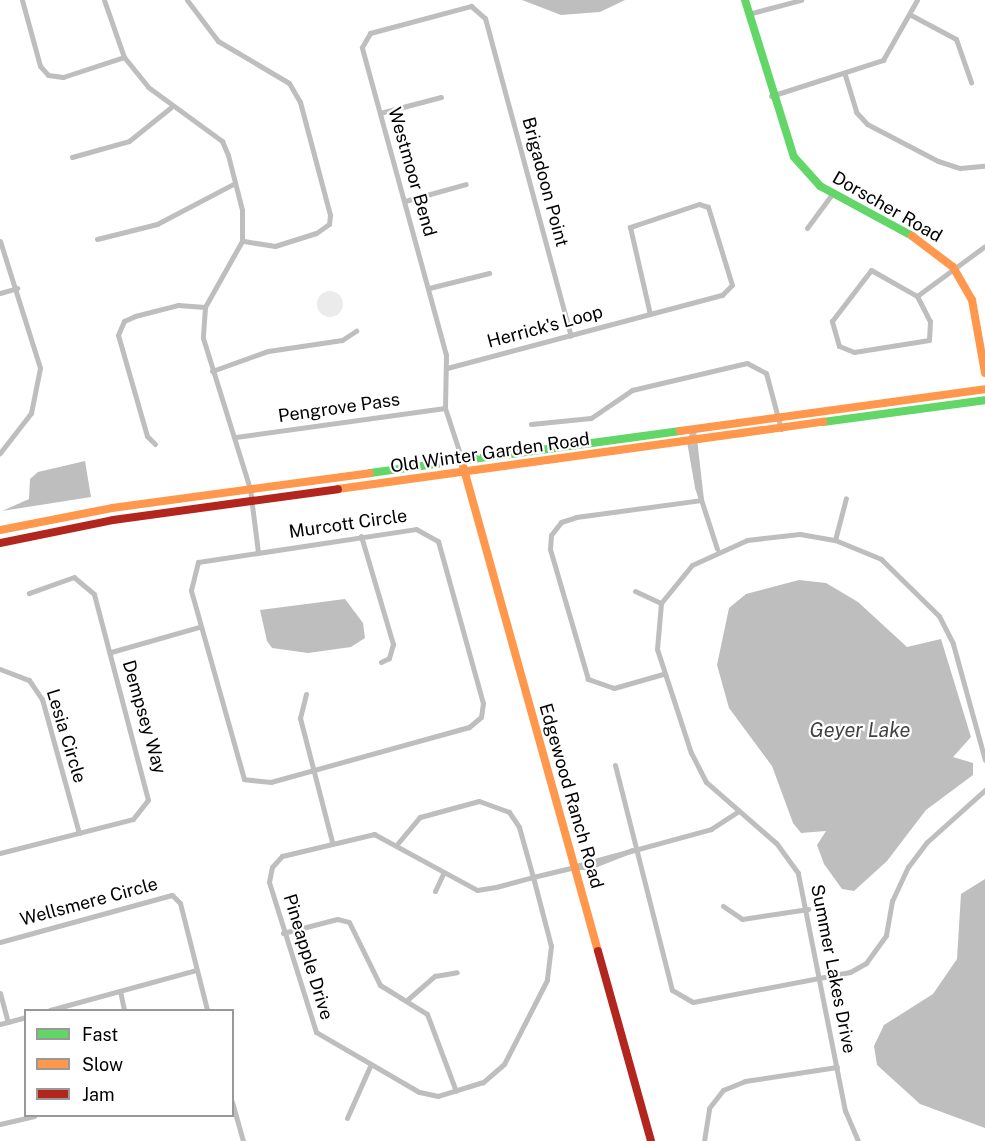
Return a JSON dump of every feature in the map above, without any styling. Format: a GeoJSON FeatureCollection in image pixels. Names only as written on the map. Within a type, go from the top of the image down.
{"type":"FeatureCollection","features":[{"type":"Feature","properties":{"kind":"main road","name":"Dorscher Road"},"geometry":{"type":"LineString","coordinates":[[745,0],[771,96],[794,158],[832,194],[926,244],[953,267],[972,300],[985,373]]}},
{"type":"Feature","properties":{"kind":"main road","name":"Old Winter Garden Road"},"geometry":{"type":"LineString","coordinates":[[0,530],[250,489],[985,389]]}},
{"type":"Feature","properties":{"kind":"main road","name":"Old Winter Garden Road"},"geometry":{"type":"LineString","coordinates":[[0,543],[113,520],[985,400]]}},
{"type":"Feature","properties":{"kind":"main road","name":"Edgewood Ranch Road"},"geometry":{"type":"LineString","coordinates":[[462,460],[651,1141]]}},
{"type":"Feature","properties":{"kind":"street"},"geometry":{"type":"LineString","coordinates":[[22,0],[40,66],[48,75],[63,77],[124,57]]}},
{"type":"Feature","properties":{"kind":"street"},"geometry":{"type":"LineString","coordinates":[[104,0],[124,57],[170,108],[222,141],[235,183],[242,241],[205,308],[203,338],[212,371],[236,437],[250,489],[258,552]]}},
{"type":"Feature","properties":{"kind":"street"},"geometry":{"type":"LineString","coordinates":[[187,0],[218,40],[289,83],[300,102],[330,215],[329,224],[316,233],[275,246],[242,241]]}},
{"type":"Feature","properties":{"kind":"street"},"geometry":{"type":"LineString","coordinates":[[748,14],[801,0]]}},
{"type":"Feature","properties":{"kind":"street"},"geometry":{"type":"LineString","coordinates":[[771,96],[845,75],[883,60],[911,15],[917,0]]}},
{"type":"Feature","properties":{"kind":"street","name":"Westmoor Bend"},"geometry":{"type":"LineString","coordinates":[[462,460],[445,408],[447,368],[429,288],[362,47],[370,33],[471,6],[485,18],[490,36]]}},
{"type":"Feature","properties":{"kind":"street"},"geometry":{"type":"LineString","coordinates":[[911,15],[956,39],[971,82]]}},
{"type":"Feature","properties":{"kind":"street","name":"Brigadoon Point"},"geometry":{"type":"LineString","coordinates":[[490,36],[571,336]]}},
{"type":"Feature","properties":{"kind":"street"},"geometry":{"type":"LineString","coordinates":[[845,75],[856,112],[867,124],[938,161],[960,168],[985,165]]}},
{"type":"Feature","properties":{"kind":"street"},"geometry":{"type":"LineString","coordinates":[[380,113],[441,97]]}},
{"type":"Feature","properties":{"kind":"street"},"geometry":{"type":"LineString","coordinates":[[72,157],[129,141],[170,108]]}},
{"type":"Feature","properties":{"kind":"street"},"geometry":{"type":"LineString","coordinates":[[97,239],[157,224],[235,183]]}},
{"type":"Feature","properties":{"kind":"street"},"geometry":{"type":"LineString","coordinates":[[405,201],[466,184]]}},
{"type":"Feature","properties":{"kind":"street"},"geometry":{"type":"LineString","coordinates":[[807,228],[832,194]]}},
{"type":"Feature","properties":{"kind":"street","name":"Herrick's Loop"},"geometry":{"type":"LineString","coordinates":[[447,368],[722,295],[732,285],[708,207],[699,204],[630,227],[650,314]]}},
{"type":"Feature","properties":{"kind":"street"},"geometry":{"type":"LineString","coordinates":[[0,241],[17,288],[40,368],[38,391],[31,413],[0,453]]}},
{"type":"Feature","properties":{"kind":"street"},"geometry":{"type":"LineString","coordinates":[[917,296],[953,267],[985,246]]}},
{"type":"Feature","properties":{"kind":"street"},"geometry":{"type":"LineString","coordinates":[[871,270],[917,296],[930,321],[928,340],[854,352],[839,346],[832,321],[871,270]]}},
{"type":"Feature","properties":{"kind":"street"},"geometry":{"type":"LineString","coordinates":[[429,288],[489,273]]}},
{"type":"Feature","properties":{"kind":"street"},"geometry":{"type":"LineString","coordinates":[[0,293],[17,288]]}},
{"type":"Feature","properties":{"kind":"street"},"geometry":{"type":"LineString","coordinates":[[155,444],[147,436],[118,335],[124,321],[135,316],[178,305],[205,308]]}},
{"type":"Feature","properties":{"kind":"street"},"geometry":{"type":"LineString","coordinates":[[212,371],[268,351],[342,340],[356,331]]}},
{"type":"Feature","properties":{"kind":"street"},"geometry":{"type":"LineString","coordinates":[[531,424],[591,417],[632,390],[747,363],[766,373],[781,429]]}},
{"type":"Feature","properties":{"kind":"street","name":"Pengrove Pass"},"geometry":{"type":"LineString","coordinates":[[236,437],[445,408]]}},
{"type":"Feature","properties":{"kind":"street"},"geometry":{"type":"LineString","coordinates":[[693,430],[701,500],[717,549]]}},
{"type":"Feature","properties":{"kind":"street"},"geometry":{"type":"LineString","coordinates":[[835,540],[846,498]]}},
{"type":"Feature","properties":{"kind":"street"},"geometry":{"type":"LineString","coordinates":[[663,674],[614,688],[588,679],[550,549],[551,534],[561,522],[576,517],[701,500]]}},
{"type":"Feature","properties":{"kind":"street","name":"Murcott Circle"},"geometry":{"type":"LineString","coordinates":[[416,529],[438,541],[483,703],[481,717],[469,727],[313,771],[257,784],[244,779],[200,627],[192,590],[198,562],[258,552],[416,529]]}},
{"type":"Feature","properties":{"kind":"street"},"geometry":{"type":"LineString","coordinates":[[635,591],[661,603],[692,565],[717,549],[789,535],[835,540],[881,559],[939,616],[953,644],[985,760]]}},
{"type":"Feature","properties":{"kind":"street"},"geometry":{"type":"LineString","coordinates":[[361,536],[393,644],[389,658],[381,662]]}},
{"type":"Feature","properties":{"kind":"street","name":"Dempsey Way"},"geometry":{"type":"LineString","coordinates":[[0,853],[133,819],[148,800],[111,652],[87,585],[74,578],[29,592]]}},
{"type":"Feature","properties":{"kind":"street","name":"Summer Lakes Drive"},"geometry":{"type":"LineString","coordinates":[[661,603],[656,634],[663,674],[706,782],[790,859],[808,909],[837,1067],[858,1141]]}},
{"type":"Feature","properties":{"kind":"street"},"geometry":{"type":"LineString","coordinates":[[111,652],[200,627]]}},
{"type":"Feature","properties":{"kind":"street","name":"Lesia Circle"},"geometry":{"type":"LineString","coordinates":[[0,669],[29,680],[42,699],[79,833]]}},
{"type":"Feature","properties":{"kind":"street"},"geometry":{"type":"LineString","coordinates":[[306,694],[300,718],[332,842]]}},
{"type":"Feature","properties":{"kind":"street"},"geometry":{"type":"LineString","coordinates":[[615,765],[632,850],[672,990],[682,999],[693,1002],[850,972],[879,948],[908,867],[927,842],[985,790]]}},
{"type":"Feature","properties":{"kind":"street","name":"Pineapple Drive"},"geometry":{"type":"LineString","coordinates":[[398,843],[420,816],[479,801],[494,804],[509,812],[519,827],[533,877],[553,961],[547,980],[494,1076],[438,1096],[419,1092],[370,1066],[316,1032],[283,933],[269,882],[272,867],[282,856],[332,842],[374,834],[398,843],[443,874],[477,890],[533,877],[575,867],[589,867],[632,850],[721,825],[737,812]]}},
{"type":"Feature","properties":{"kind":"street"},"geometry":{"type":"LineString","coordinates":[[435,891],[443,874]]}},
{"type":"Feature","properties":{"kind":"street","name":"Wellsmere Circle"},"geometry":{"type":"LineString","coordinates":[[0,942],[172,895],[180,903],[206,1009]]}},
{"type":"Feature","properties":{"kind":"street"},"geometry":{"type":"LineString","coordinates":[[723,906],[742,919],[808,909]]}},
{"type":"Feature","properties":{"kind":"street"},"geometry":{"type":"LineString","coordinates":[[283,933],[337,919],[349,922],[358,932],[369,971],[380,985],[428,1014],[438,1032],[456,1091]]}},
{"type":"Feature","properties":{"kind":"street"},"geometry":{"type":"LineString","coordinates":[[57,1009],[196,970]]}},
{"type":"Feature","properties":{"kind":"street"},"geometry":{"type":"LineString","coordinates":[[407,1000],[435,976],[457,972]]}},
{"type":"Feature","properties":{"kind":"street"},"geometry":{"type":"LineString","coordinates":[[120,991],[124,1009]]}},
{"type":"Feature","properties":{"kind":"street"},"geometry":{"type":"LineString","coordinates":[[0,993],[8,1022]]}},
{"type":"Feature","properties":{"kind":"street"},"geometry":{"type":"LineString","coordinates":[[0,1024],[24,1018]]}},
{"type":"Feature","properties":{"kind":"street"},"geometry":{"type":"LineString","coordinates":[[346,1118],[370,1066]]}},
{"type":"Feature","properties":{"kind":"street"},"geometry":{"type":"LineString","coordinates":[[704,1141],[709,1108],[723,1090],[745,1081],[837,1067]]}},
{"type":"Feature","properties":{"kind":"street"},"geometry":{"type":"LineString","coordinates":[[234,1108],[243,1141]]}},
{"type":"Feature","properties":{"kind":"street"},"geometry":{"type":"LineString","coordinates":[[0,1124],[30,1117]]}},
{"type":"Feature","properties":{"kind":"shaded area"},"geometry":{"type":"Polygon","coordinates":[[[330,291],[339,295],[343,304],[339,313],[330,317],[321,313],[317,304],[321,295],[330,291]]]}},
{"type":"Feature","properties":{"kind":"water"},"geometry":{"type":"Polygon","coordinates":[[[522,0],[625,0],[600,12],[561,15],[522,0]]]}},
{"type":"Feature","properties":{"kind":"water"},"geometry":{"type":"Polygon","coordinates":[[[85,461],[91,497],[2,511],[29,499],[30,479],[38,472],[85,461]]]}},
{"type":"Feature","properties":{"kind":"water","name":"Geyer Lake"},"geometry":{"type":"Polygon","coordinates":[[[799,580],[826,583],[858,602],[907,647],[941,639],[971,737],[953,757],[973,763],[973,775],[926,810],[887,861],[854,891],[842,889],[824,864],[817,845],[826,831],[801,833],[793,823],[772,766],[729,708],[717,665],[729,608],[746,594],[799,580]]]}},
{"type":"Feature","properties":{"kind":"water"},"geometry":{"type":"Polygon","coordinates":[[[345,599],[363,623],[365,638],[351,647],[308,653],[272,648],[267,641],[260,610],[345,599]]]}},
{"type":"Feature","properties":{"kind":"water"},"geometry":{"type":"Polygon","coordinates":[[[985,879],[985,1128],[920,1104],[877,1065],[874,1046],[884,1025],[933,994],[957,959],[961,894],[985,879]]]}},
{"type":"Feature","properties":{"kind":"traffic: fast"},"geometry":{"type":"LineString","coordinates":[[745,0],[794,157],[820,186],[912,236]]}},
{"type":"Feature","properties":{"kind":"traffic: fast"},"geometry":{"type":"LineString","coordinates":[[823,422],[985,400]]}},
{"type":"Feature","properties":{"kind":"traffic: fast"},"geometry":{"type":"LineString","coordinates":[[370,473],[680,431]]}},
{"type":"Feature","properties":{"kind":"traffic: slow"},"geometry":{"type":"LineString","coordinates":[[912,236],[953,267],[972,300],[985,373]]}},
{"type":"Feature","properties":{"kind":"traffic: slow"},"geometry":{"type":"LineString","coordinates":[[680,431],[985,389]]}},
{"type":"Feature","properties":{"kind":"traffic: slow"},"geometry":{"type":"LineString","coordinates":[[338,489],[823,422]]}},
{"type":"Feature","properties":{"kind":"traffic: slow"},"geometry":{"type":"LineString","coordinates":[[463,466],[598,951]]}},
{"type":"Feature","properties":{"kind":"traffic: slow"},"geometry":{"type":"LineString","coordinates":[[0,530],[112,508],[370,473]]}},
{"type":"Feature","properties":{"kind":"traffic: jam"},"geometry":{"type":"LineString","coordinates":[[0,543],[113,520],[338,489]]}},
{"type":"Feature","properties":{"kind":"traffic: jam"},"geometry":{"type":"LineString","coordinates":[[598,951],[651,1141]]}}]}
